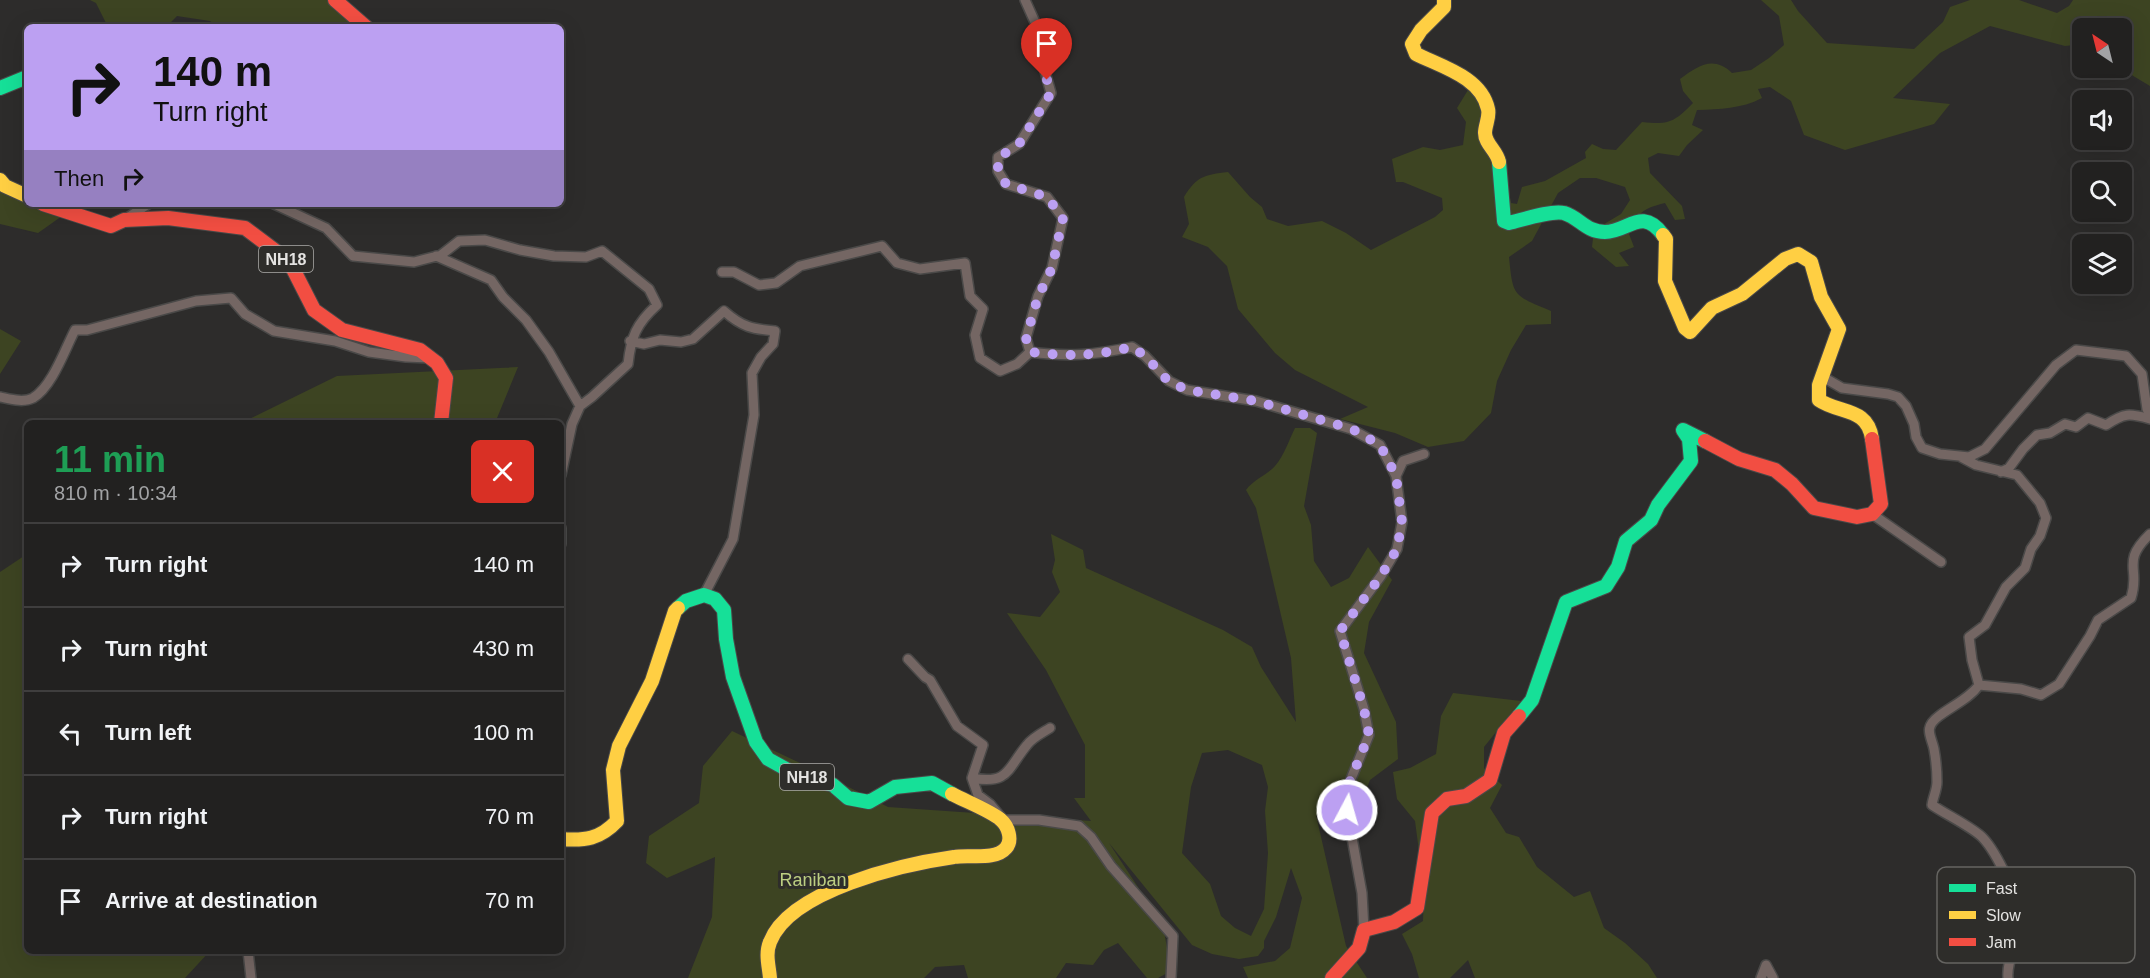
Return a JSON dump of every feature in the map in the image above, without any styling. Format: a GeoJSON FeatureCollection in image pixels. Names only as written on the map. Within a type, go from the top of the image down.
{"type":"FeatureCollection","features":[{"type":"Feature","properties":{"kind":"street"},"geometry":{"type":"LineString","coordinates":[[335,0],[363,24]]}},
{"type":"Feature","properties":{"kind":"street"},"geometry":{"type":"LineString","coordinates":[[1025,0],[1043,40],[1044,68],[1051,93],[1019,144],[998,158],[998,171],[1006,184],[1047,197],[1063,218],[1052,268],[1038,297],[1026,338],[1030,352]]}},
{"type":"Feature","properties":{"kind":"street"},"geometry":{"type":"LineString","coordinates":[[1364,930],[1394,922],[1417,908],[1432,813],[1447,799],[1466,796],[1490,780],[1504,733],[1532,700],[1566,602],[1606,586],[1618,567],[1626,541],[1651,520],[1658,505],[1691,461],[1689,439],[1683,430],[1739,459],[1775,470],[1792,484],[1814,508],[1857,517],[1872,514],[1881,504],[1871,430],[1862,419],[1846,409],[1829,407],[1819,400],[1819,385],[1839,329],[1821,297],[1811,262],[1798,254],[1785,259],[1742,294],[1712,308],[1690,332],[1685,328],[1665,281],[1666,239],[1658,228],[1649,222],[1633,222],[1608,232],[1591,230],[1563,213],[1541,215],[1509,223],[1504,221],[1498,156],[1488,143],[1485,133],[1489,112],[1484,97],[1474,84],[1460,75],[1416,54],[1412,44],[1421,30],[1444,7],[1444,0]]}},
{"type":"Feature","properties":{"kind":"street"},"geometry":{"type":"LineString","coordinates":[[0,88],[24,78]]}},
{"type":"Feature","properties":{"kind":"street"},"geometry":{"type":"LineString","coordinates":[[0,180],[5,186],[24,195]]}},
{"type":"Feature","properties":{"kind":"street","name":"NH18"},"geometry":{"type":"LineString","coordinates":[[52,207],[111,226],[124,220],[168,218],[245,228],[289,261],[314,310],[342,330],[420,350],[441,368],[446,378],[441,420]]}},
{"type":"Feature","properties":{"kind":"street"},"geometry":{"type":"LineString","coordinates":[[124,220],[144,207]]}},
{"type":"Feature","properties":{"kind":"street"},"geometry":{"type":"LineString","coordinates":[[280,207],[326,228],[353,256],[414,262],[441,255],[459,241],[467,240],[484,240],[554,256],[586,256],[602,251],[649,289],[657,305],[643,317],[630,341],[628,364],[592,398],[580,406],[572,424],[564,462]]}},
{"type":"Feature","properties":{"kind":"street"},"geometry":{"type":"LineString","coordinates":[[722,272],[734,272],[759,285],[776,283],[800,266],[882,246],[897,263],[920,269],[965,263],[970,296],[983,309],[975,335],[980,358],[1000,371],[1017,364],[1030,352],[1065,356],[1097,355],[1132,347],[1145,356],[1168,381],[1187,390],[1256,401],[1352,429],[1380,445],[1396,476],[1402,522],[1397,549],[1381,576],[1340,631],[1364,709],[1369,735],[1346,791],[1347,810],[1362,893],[1364,930],[1359,948],[1332,978]]}},
{"type":"Feature","properties":{"kind":"street"},"geometry":{"type":"LineString","coordinates":[[436,256],[491,280],[549,351],[580,406]]}},
{"type":"Feature","properties":{"kind":"street"},"geometry":{"type":"LineString","coordinates":[[0,397],[18,401],[31,399],[42,390],[54,374],[75,330],[87,330],[196,301],[231,298],[245,314],[274,331],[335,341],[369,352],[429,358]]}},
{"type":"Feature","properties":{"kind":"street"},"geometry":{"type":"LineString","coordinates":[[564,839],[587,841],[607,833],[617,821],[613,770],[619,746],[651,681],[675,611],[686,601],[704,596],[733,539],[754,415],[752,373],[760,357],[773,344],[775,331],[755,330],[738,323],[724,311],[693,339],[681,342],[660,340],[644,344],[630,341]]}},
{"type":"Feature","properties":{"kind":"street"},"geometry":{"type":"LineString","coordinates":[[1823,377],[1842,388],[1898,397],[1906,406],[1922,448],[1940,454],[1969,457],[1986,448],[2056,365],[2076,350],[2126,356],[2142,375],[2147,409],[2150,412]]}},
{"type":"Feature","properties":{"kind":"street"},"geometry":{"type":"LineString","coordinates":[[2001,472],[2009,468],[2037,435],[2050,433],[2065,424],[2076,427],[2088,418],[2106,425],[2121,415],[2132,414],[2150,419]]}},
{"type":"Feature","properties":{"kind":"street"},"geometry":{"type":"LineString","coordinates":[[1396,476],[1403,461],[1424,454]]}},
{"type":"Feature","properties":{"kind":"street"},"geometry":{"type":"LineString","coordinates":[[1961,456],[1976,465],[2017,475],[2040,503],[2046,518],[2040,536],[2031,549],[2025,568],[2006,587],[1985,625],[1969,637],[1972,660],[1979,684],[1974,694],[1963,698],[1930,726],[1929,737],[1933,747],[1937,785],[1932,805],[1983,837],[2001,867]]}},
{"type":"Feature","properties":{"kind":"street"},"geometry":{"type":"LineString","coordinates":[[1872,514],[1914,541],[1941,562]]}},
{"type":"Feature","properties":{"kind":"street"},"geometry":{"type":"LineString","coordinates":[[1979,684],[2021,689],[2042,695],[2059,684],[2098,620],[2131,598],[2135,587],[2132,563],[2134,554],[2150,534]]}},
{"type":"Feature","properties":{"kind":"street","name":"NH18"},"geometry":{"type":"LineString","coordinates":[[704,596],[715,599],[724,610],[726,639],[733,676],[756,742],[768,759],[795,774],[833,785],[848,798],[869,802],[895,786],[932,783],[1002,820]]}},
{"type":"Feature","properties":{"kind":"street"},"geometry":{"type":"LineString","coordinates":[[770,978],[768,954],[770,941],[786,916],[801,906],[838,888],[904,865],[957,856],[986,856],[1000,853],[1010,842],[1009,833],[1002,820],[990,804],[978,795],[972,778],[982,745],[957,726],[930,680],[924,677],[908,659]]}},
{"type":"Feature","properties":{"kind":"street"},"geometry":{"type":"LineString","coordinates":[[972,778],[988,781],[1007,774],[1028,743],[1050,728]]}},
{"type":"Feature","properties":{"kind":"street"},"geometry":{"type":"LineString","coordinates":[[1002,820],[1039,819],[1079,826],[1091,837],[1111,866],[1173,936],[1171,978]]}},
{"type":"Feature","properties":{"kind":"street"},"geometry":{"type":"LineString","coordinates":[[248,954],[251,978]]}},
{"type":"Feature","properties":{"kind":"street"},"geometry":{"type":"LineString","coordinates":[[2008,978],[2009,963]]}},
{"type":"Feature","properties":{"kind":"street"},"geometry":{"type":"LineString","coordinates":[[1761,978],[1766,965],[1773,978]]}},
{"type":"Feature","properties":{"kind":"green space"},"geometry":{"type":"Polygon","coordinates":[[[90,0],[330,0],[356,24],[214,24],[210,21],[177,16],[169,24],[106,24],[96,3],[90,0]]]}},
{"type":"Feature","properties":{"kind":"green space"},"geometry":{"type":"Polygon","coordinates":[[[1761,0],[1791,0],[1827,43],[1914,49],[1943,22],[1950,7],[1970,0],[2019,0],[2057,13],[2069,6],[2073,0],[2150,0],[2150,86],[2132,75],[2132,18],[2072,18],[2072,45],[2065,46],[1990,26],[1940,53],[1893,98],[1950,104],[1934,124],[1845,150],[1804,135],[1791,101],[1770,87],[1758,89],[1762,98],[1746,104],[1730,108],[1697,110],[1692,125],[1703,130],[1679,156],[1658,153],[1648,158],[1650,173],[1682,206],[1685,219],[1675,220],[1665,203],[1646,210],[1638,216],[1629,234],[1634,247],[1619,253],[1629,266],[1616,267],[1592,247],[1594,230],[1621,214],[1630,200],[1625,187],[1596,178],[1580,178],[1558,193],[1532,241],[1509,257],[1512,280],[1517,293],[1551,311],[1551,324],[1526,325],[1511,350],[1497,381],[1491,413],[1464,441],[1428,447],[1395,433],[1340,419],[1368,407],[1295,370],[1275,353],[1238,309],[1227,266],[1208,247],[1182,237],[1189,224],[1184,197],[1202,178],[1228,172],[1262,207],[1267,219],[1288,226],[1322,221],[1346,233],[1371,250],[1435,217],[1443,210],[1442,198],[1403,182],[1396,182],[1392,159],[1423,147],[1440,150],[1463,145],[1466,122],[1457,108],[1476,77],[1490,140],[1504,169],[1511,203],[1517,204],[1522,187],[1545,181],[1586,158],[1585,152],[1592,144],[1603,149],[1616,150],[1642,122],[1659,123],[1676,118],[1693,103],[1683,91],[1680,79],[1693,70],[1706,64],[1712,64],[1732,73],[1751,70],[1769,58],[1784,45],[1779,16],[1761,0]]]}},
{"type":"Feature","properties":{"kind":"green space"},"geometry":{"type":"Polygon","coordinates":[[[0,189],[24,201],[24,207],[40,207],[62,216],[38,233],[0,224],[0,189]]]}},
{"type":"Feature","properties":{"kind":"green space"},"geometry":{"type":"Polygon","coordinates":[[[0,329],[21,341],[0,374],[0,329]]]}},
{"type":"Feature","properties":{"kind":"green space"},"geometry":{"type":"Polygon","coordinates":[[[518,367],[496,420],[247,420],[337,376],[518,367]]]}},
{"type":"Feature","properties":{"kind":"green space","name":"Raniban"},"geometry":{"type":"Polygon","coordinates":[[[1295,428],[1310,428],[1317,433],[1304,506],[1311,525],[1314,561],[1331,587],[1349,578],[1368,547],[1392,580],[1369,622],[1364,653],[1396,722],[1398,759],[1370,780],[1362,801],[1357,826],[1316,815],[1346,946],[1367,978],[1248,978],[1243,967],[1275,961],[1290,948],[1302,898],[1291,868],[1276,917],[1264,941],[1264,948],[1258,956],[1239,959],[1212,954],[1192,945],[1109,843],[1163,925],[1171,971],[1158,978],[1147,978],[1118,943],[1104,950],[1093,965],[1066,963],[1056,978],[968,978],[964,965],[935,967],[924,978],[688,978],[712,917],[715,857],[667,878],[646,863],[649,836],[699,803],[703,766],[732,731],[888,807],[1091,821],[1074,798],[1085,798],[1085,745],[1046,670],[1007,613],[1040,617],[1060,592],[1052,572],[1055,560],[1051,534],[1083,550],[1086,568],[1223,630],[1252,647],[1261,667],[1296,722],[1291,658],[1256,508],[1246,490],[1275,466],[1284,453],[1295,428]],[[1228,750],[1202,753],[1191,787],[1182,853],[1210,884],[1221,916],[1235,928],[1251,936],[1264,909],[1268,853],[1265,811],[1268,787],[1262,765],[1228,750]]]}},
{"type":"Feature","properties":{"kind":"green space"},"geometry":{"type":"Polygon","coordinates":[[[24,556],[24,954],[207,954],[185,978],[0,978],[0,572],[24,556]]]}},
{"type":"Feature","properties":{"kind":"green space"},"geometry":{"type":"Polygon","coordinates":[[[1453,693],[1521,701],[1484,747],[1484,768],[1502,785],[1490,808],[1506,833],[1519,837],[1537,867],[1574,897],[1590,891],[1604,928],[1648,964],[1657,978],[1475,978],[1468,960],[1450,978],[1419,978],[1412,954],[1402,934],[1423,921],[1424,889],[1415,821],[1397,799],[1393,772],[1410,768],[1436,754],[1441,716],[1453,693]]]}},
{"type":"Feature","properties":{"kind":"traffic: fast"},"geometry":{"type":"LineString","coordinates":[[0,88],[24,78]]}},
{"type":"Feature","properties":{"kind":"traffic: fast"},"geometry":{"type":"LineString","coordinates":[[1499,162],[1504,221],[1509,223],[1558,212],[1570,215],[1593,230],[1613,231],[1641,221],[1648,222],[1663,235]]}},
{"type":"Feature","properties":{"kind":"traffic: fast"},"geometry":{"type":"LineString","coordinates":[[1519,716],[1532,700],[1566,602],[1606,586],[1618,567],[1626,541],[1651,520],[1658,505],[1691,461],[1689,439],[1683,430],[1705,441]]}},
{"type":"Feature","properties":{"kind":"traffic: fast"},"geometry":{"type":"LineString","coordinates":[[678,608],[686,601],[704,595],[715,599],[724,610],[726,639],[733,677],[756,742],[768,759],[795,774],[833,785],[848,798],[869,802],[895,787],[932,783],[952,794]]}},
{"type":"Feature","properties":{"kind":"traffic: slow"},"geometry":{"type":"LineString","coordinates":[[1444,0],[1444,7],[1421,30],[1412,44],[1416,54],[1459,74],[1469,81],[1484,98],[1488,109],[1486,137],[1499,162]]}},
{"type":"Feature","properties":{"kind":"traffic: slow"},"geometry":{"type":"LineString","coordinates":[[0,180],[5,186],[24,195]]}},
{"type":"Feature","properties":{"kind":"traffic: slow"},"geometry":{"type":"LineString","coordinates":[[1663,235],[1666,239],[1665,281],[1685,328],[1690,332],[1712,308],[1742,294],[1785,259],[1798,254],[1811,262],[1821,297],[1839,329],[1819,385],[1819,400],[1859,416],[1865,421],[1872,439]]}},
{"type":"Feature","properties":{"kind":"traffic: slow"},"geometry":{"type":"LineString","coordinates":[[564,839],[592,838],[617,821],[613,770],[619,746],[652,681],[675,611],[678,608]]}},
{"type":"Feature","properties":{"kind":"traffic: slow"},"geometry":{"type":"LineString","coordinates":[[770,978],[768,960],[770,942],[782,924],[800,908],[824,894],[879,873],[960,856],[989,856],[1006,848],[1009,833],[1001,820],[952,794]]}},
{"type":"Feature","properties":{"kind":"traffic: jam"},"geometry":{"type":"LineString","coordinates":[[335,0],[363,24]]}},
{"type":"Feature","properties":{"kind":"traffic: jam"},"geometry":{"type":"LineString","coordinates":[[52,207],[111,226],[124,220],[168,218],[245,228],[289,261],[314,310],[342,330],[420,350],[437,363],[446,378],[441,420]]}},
{"type":"Feature","properties":{"kind":"traffic: jam"},"geometry":{"type":"LineString","coordinates":[[1705,441],[1739,459],[1775,470],[1792,484],[1814,508],[1857,517],[1872,514],[1881,504],[1872,439]]}},
{"type":"Feature","properties":{"kind":"traffic: jam"},"geometry":{"type":"LineString","coordinates":[[1332,978],[1359,948],[1364,930],[1394,922],[1417,908],[1432,813],[1447,799],[1466,796],[1490,780],[1504,733],[1519,716]]}},
{"type":"Feature","properties":{"kind":"route"},"geometry":{"type":"LineString","coordinates":[[1047,80],[1051,93],[1019,144],[998,158],[998,171],[1006,184],[1047,197],[1063,218],[1052,268],[1038,297],[1026,338],[1030,352],[1065,356],[1097,355],[1132,347],[1145,356],[1168,381],[1187,390],[1256,401],[1352,429],[1380,445],[1396,476],[1402,522],[1397,549],[1381,576],[1340,631],[1364,709],[1369,735],[1346,791],[1347,810]]}}]}
